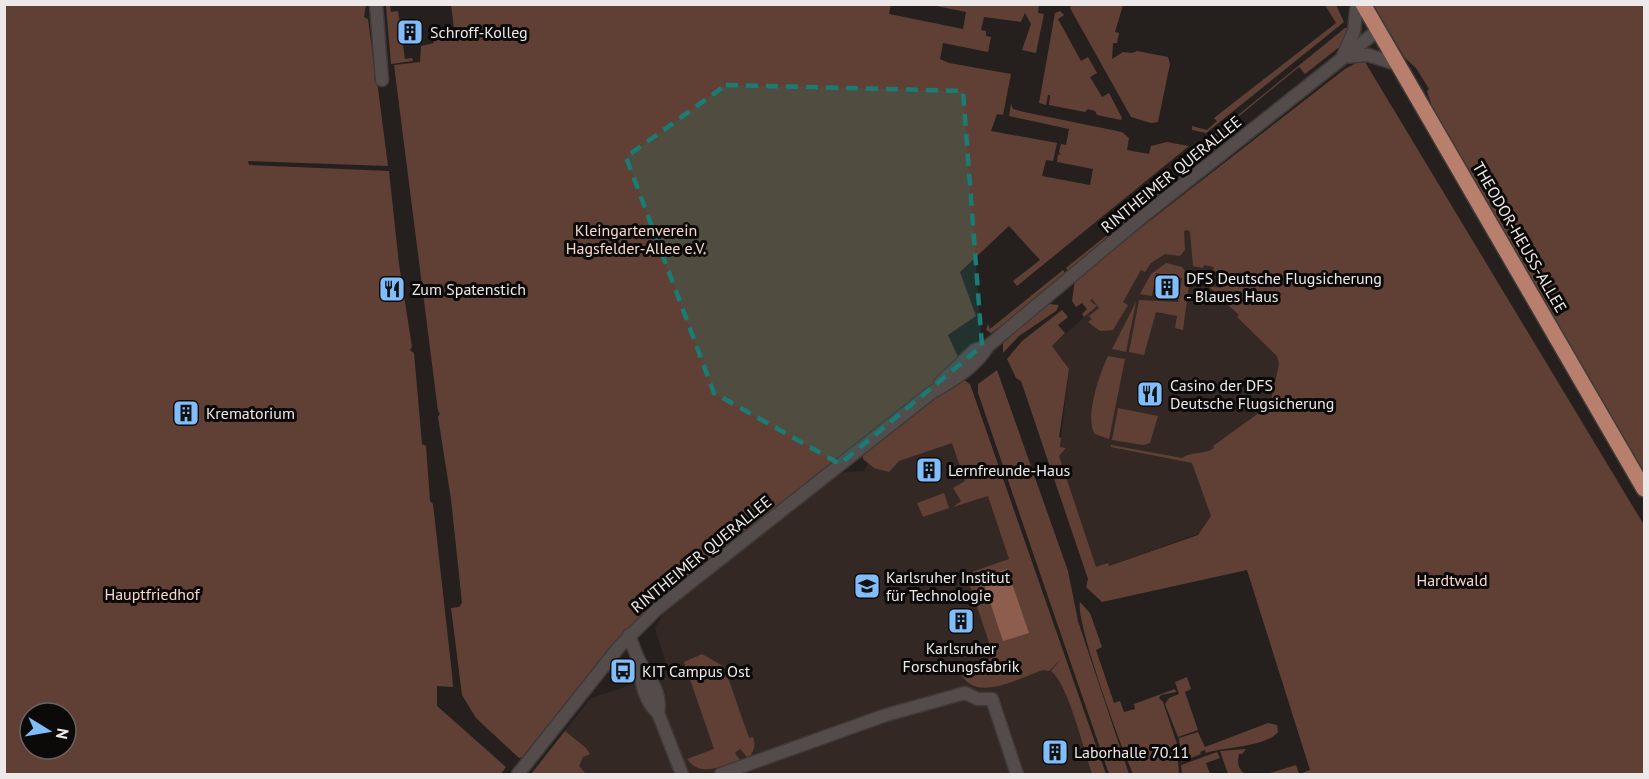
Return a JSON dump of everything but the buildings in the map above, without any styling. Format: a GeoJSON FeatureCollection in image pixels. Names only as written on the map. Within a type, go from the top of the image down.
{"type":"FeatureCollection","features":[{"type":"Feature","properties":{"kind":"main road","name":"THEODOR-HEUSS-ALLEE"},"geometry":{"type":"LineString","coordinates":[[1362,4],[1644,489]]}},
{"type":"Feature","properties":{"kind":"street"},"geometry":{"type":"LineString","coordinates":[[376,4],[382,80]]}},
{"type":"Feature","properties":{"kind":"street"},"geometry":{"type":"LineString","coordinates":[[1357,4],[1355,27],[1342,57],[1368,55],[1397,64]]}},
{"type":"Feature","properties":{"kind":"street","name":"RINTHEIMER QUERALLEE"},"geometry":{"type":"LineString","coordinates":[[520,772],[629,635],[657,609],[931,393],[974,363],[988,346],[1139,220],[1377,31]]}},
{"type":"Feature","properties":{"kind":"street"},"geometry":{"type":"LineString","coordinates":[[629,635],[642,667],[640,677],[650,706],[658,713],[682,774]]}},
{"type":"Feature","properties":{"kind":"street"},"geometry":{"type":"LineString","coordinates":[[721,774],[886,715],[965,693],[978,699],[992,699],[1017,774]]}},
{"type":"Feature","properties":{"kind":"highlighted area"},"geometry":{"type":"Polygon","coordinates":[[[726,85],[963,91],[982,346],[840,464],[714,393],[626,157],[726,85]]]}},
{"type":"Feature","properties":{"kind":"shaded area"},"geometry":{"type":"Polygon","coordinates":[[[1188,218],[1298,356],[1217,527],[1092,572],[1049,445],[1060,447],[1069,369],[1052,346],[1092,310],[1084,301],[1188,218]]]}},
{"type":"Feature","properties":{"kind":"shaded area","name":"Karlsruher Institut für Technologie"},"geometry":{"type":"Polygon","coordinates":[[[919,409],[995,466],[1100,774],[539,774],[544,757],[591,698],[664,674],[663,669],[667,667],[655,628],[663,614],[840,473],[864,471],[868,464],[862,457],[919,409]]]}},
{"type":"Feature","properties":{"kind":"shaded area"},"geometry":{"type":"Polygon","coordinates":[[[1007,569],[1029,633],[1003,641],[982,578],[1007,569]]]}},
{"type":"Feature","properties":{"kind":"green space","name":"Kleingartenverein Hagsfelder-Allee e.V."},"geometry":{"type":"Polygon","coordinates":[[[891,4],[889,14],[963,29],[966,12],[931,5],[1039,5],[1038,13],[1044,14],[1036,53],[1022,50],[1031,24],[1025,13],[1021,22],[984,17],[981,30],[986,31],[986,36],[991,37],[988,52],[943,43],[940,59],[949,63],[1011,74],[1003,115],[997,114],[991,131],[1057,143],[1053,161],[1046,160],[1042,176],[1090,185],[1093,169],[1057,162],[1058,154],[1061,155],[1059,152],[1061,144],[1066,145],[1069,129],[1009,116],[1011,104],[1013,109],[1024,112],[1122,132],[1129,138],[1127,150],[1149,154],[1151,146],[1167,142],[1189,146],[1017,286],[1013,281],[1040,260],[1009,226],[960,272],[976,316],[948,335],[959,359],[924,392],[634,622],[534,748],[525,757],[519,758],[476,718],[462,695],[451,608],[459,607],[462,603],[451,499],[438,417],[440,414],[394,65],[420,62],[421,46],[434,43],[432,31],[454,28],[451,5],[891,4]]]}},
{"type":"Feature","properties":{"kind":"green space","name":"Hauptfriedhof"},"geometry":{"type":"Polygon","coordinates":[[[5,5],[366,5],[364,17],[368,19],[374,78],[377,81],[388,166],[248,161],[249,165],[389,171],[399,264],[412,347],[410,350],[414,353],[422,444],[426,446],[430,501],[433,504],[452,674],[453,687],[437,686],[437,706],[506,767],[501,774],[5,774],[5,5]]]}},
{"type":"Feature","properties":{"kind":"green space"},"geometry":{"type":"Polygon","coordinates":[[[390,5],[391,12],[398,11],[405,59],[412,58],[413,61],[391,64],[386,6],[390,5]]]}},
{"type":"Feature","properties":{"kind":"green space"},"geometry":{"type":"Polygon","coordinates":[[[1071,5],[1123,5],[1115,32],[1119,33],[1117,43],[1113,43],[1112,59],[1123,52],[1137,51],[1168,57],[1170,64],[1158,122],[1151,123],[1131,117],[1070,8],[1071,5]]]}},
{"type":"Feature","properties":{"kind":"green space"},"geometry":{"type":"Polygon","coordinates":[[[1325,5],[1336,5],[1344,22],[1206,133],[1192,130],[1192,126],[1207,130],[1217,121],[1214,118],[1336,23],[1325,5]]]}},
{"type":"Feature","properties":{"kind":"green space"},"geometry":{"type":"Polygon","coordinates":[[[1373,5],[1644,5],[1644,475],[1435,115],[1427,91],[1429,89],[1416,68],[1405,58],[1373,5]]]}},
{"type":"Feature","properties":{"kind":"green space"},"geometry":{"type":"Polygon","coordinates":[[[1060,11],[1064,15],[1058,19],[1081,61],[1088,57],[1097,73],[1090,77],[1102,97],[1109,93],[1121,120],[1097,115],[1095,111],[1088,109],[1085,112],[1049,105],[1050,95],[1048,95],[1046,105],[1039,103],[1055,13],[1060,11]]]}},
{"type":"Feature","properties":{"kind":"green space"},"geometry":{"type":"Polygon","coordinates":[[[1345,28],[1350,28],[1343,44],[1305,74],[1299,67],[1233,121],[1238,129],[1223,136],[1211,137],[1345,28]]]}},
{"type":"Feature","properties":{"kind":"green space","name":"Hardtwald"},"geometry":{"type":"Polygon","coordinates":[[[1365,62],[1644,525],[1644,774],[1299,774],[1310,770],[1247,570],[1102,602],[1086,587],[1088,579],[1021,381],[1016,378],[1007,359],[1022,341],[1062,310],[1068,317],[1058,325],[1065,333],[1052,346],[1069,369],[1059,437],[1061,438],[1060,447],[1066,448],[1059,456],[1096,567],[1108,563],[1109,566],[1198,535],[1211,516],[1192,463],[1111,447],[1111,445],[1182,458],[1214,448],[1213,446],[1270,405],[1279,364],[1277,356],[1210,288],[1209,286],[1221,288],[1224,274],[1213,271],[1214,267],[1193,266],[1188,230],[1184,231],[1185,250],[1180,256],[1165,254],[1151,263],[1145,272],[1141,270],[1123,302],[1128,305],[1113,330],[1100,331],[1088,322],[1092,319],[1089,316],[1099,308],[1092,299],[1090,301],[1097,306],[1084,317],[1082,314],[1087,309],[1082,303],[1076,307],[1072,301],[1075,279],[1345,69],[1356,63],[1365,62]]]}},
{"type":"Feature","properties":{"kind":"green space"},"geometry":{"type":"Polygon","coordinates":[[[1196,156],[1191,171],[1068,271],[1066,268],[1184,173],[1184,166],[1196,156]]]}},
{"type":"Feature","properties":{"kind":"green space"},"geometry":{"type":"Polygon","coordinates":[[[1166,263],[1182,267],[1190,277],[1183,330],[1175,328],[1177,316],[1156,312],[1144,355],[1129,352],[1139,300],[1178,302],[1182,278],[1156,273],[1152,296],[1140,294],[1151,274],[1166,263]]]}},
{"type":"Feature","properties":{"kind":"green space"},"geometry":{"type":"Polygon","coordinates":[[[1063,270],[1065,273],[1001,326],[991,333],[986,330],[988,324],[990,329],[1063,270]]]}},
{"type":"Feature","properties":{"kind":"green space"},"geometry":{"type":"Polygon","coordinates":[[[1136,302],[1126,352],[1112,349],[1136,302]]]}},
{"type":"Feature","properties":{"kind":"green space"},"geometry":{"type":"Polygon","coordinates":[[[1049,304],[1059,305],[1056,311],[1019,336],[1003,353],[1003,343],[1035,312],[1049,304]]]}},
{"type":"Feature","properties":{"kind":"green space"},"geometry":{"type":"Polygon","coordinates":[[[1108,356],[1125,359],[1109,439],[1095,434],[1091,417],[1097,384],[1108,356]]]}},
{"type":"Feature","properties":{"kind":"green space"},"geometry":{"type":"Polygon","coordinates":[[[997,370],[1068,571],[1078,621],[1129,774],[1109,774],[978,393],[978,384],[997,370]]]}},
{"type":"Feature","properties":{"kind":"green space"},"geometry":{"type":"Polygon","coordinates":[[[964,380],[970,384],[1106,774],[1092,774],[1070,704],[1064,689],[1051,671],[1061,659],[1049,671],[1043,670],[1009,683],[985,688],[974,686],[965,680],[959,669],[994,657],[966,574],[1009,559],[988,496],[953,507],[961,501],[953,488],[965,481],[952,443],[899,461],[889,472],[874,468],[863,459],[863,453],[919,409],[964,380]]]}},
{"type":"Feature","properties":{"kind":"green space"},"geometry":{"type":"Polygon","coordinates":[[[1118,408],[1158,416],[1150,443],[1143,445],[1112,440],[1118,408]]]}},
{"type":"Feature","properties":{"kind":"green space"},"geometry":{"type":"Polygon","coordinates":[[[944,493],[949,508],[923,517],[917,503],[944,493]]]}},
{"type":"Feature","properties":{"kind":"green space"},"geometry":{"type":"Polygon","coordinates":[[[1080,602],[1090,613],[1102,647],[1096,650],[1114,703],[1120,701],[1124,712],[1135,709],[1134,704],[1175,689],[1176,692],[1161,695],[1159,698],[1163,702],[1177,744],[1179,774],[1133,774],[1092,658],[1080,614],[1080,602]]]}},
{"type":"Feature","properties":{"kind":"green space"},"geometry":{"type":"Polygon","coordinates":[[[702,654],[730,670],[726,672],[749,738],[753,737],[754,743],[753,751],[748,758],[740,749],[735,753],[740,760],[712,769],[699,768],[687,759],[714,749],[684,662],[702,654]]]}},
{"type":"Feature","properties":{"kind":"green space"},"geometry":{"type":"Polygon","coordinates":[[[1187,677],[1191,689],[1185,692],[1198,730],[1178,737],[1165,704],[1169,698],[1179,694],[1175,682],[1187,677]]]}},
{"type":"Feature","properties":{"kind":"green space"},"geometry":{"type":"Polygon","coordinates":[[[1268,723],[1277,725],[1278,732],[1264,741],[1206,753],[1205,750],[1181,762],[1179,738],[1198,732],[1205,747],[1268,723]]]}},
{"type":"Feature","properties":{"kind":"green space"},"geometry":{"type":"Polygon","coordinates":[[[565,731],[590,754],[583,757],[579,766],[586,774],[531,774],[565,731]]]}},
{"type":"Feature","properties":{"kind":"green space"},"geometry":{"type":"Polygon","coordinates":[[[1246,749],[1239,754],[1238,760],[1239,768],[1245,774],[1228,774],[1220,751],[1246,749]]]}},
{"type":"Feature","properties":{"kind":"green space"},"geometry":{"type":"Polygon","coordinates":[[[1217,752],[1220,758],[1206,763],[1210,774],[1182,774],[1181,765],[1217,752]]]}},
{"type":"Feature","properties":{"kind":"green space"},"geometry":{"type":"Polygon","coordinates":[[[1296,765],[1299,774],[1267,774],[1296,765]]]}},
{"type":"Feature","properties":{"kind":"place","name":"Schroff-Kolleg"},"geometry":{"type":"Point","coordinates":[410,32]}},
{"type":"Feature","properties":{"kind":"place","name":"DFS Deutsche Flugsicherung - Blaues Haus"},"geometry":{"type":"Point","coordinates":[1167,287]}},
{"type":"Feature","properties":{"kind":"place","name":"Zum Spatenstich"},"geometry":{"type":"Point","coordinates":[392,289]}},
{"type":"Feature","properties":{"kind":"place","name":"Casino der DFS Deutsche Flugsicherung"},"geometry":{"type":"Point","coordinates":[1150,394]}},
{"type":"Feature","properties":{"kind":"place","name":"Krematorium"},"geometry":{"type":"Point","coordinates":[186,413]}},
{"type":"Feature","properties":{"kind":"place","name":"Lernfreunde-Haus"},"geometry":{"type":"Point","coordinates":[929,470]}},
{"type":"Feature","properties":{"kind":"place","name":"Karlsruher Institut für Technologie"},"geometry":{"type":"Point","coordinates":[867,586]}},
{"type":"Feature","properties":{"kind":"place","name":"Karlsruher Forschungsfabrik"},"geometry":{"type":"Point","coordinates":[961,621]}},
{"type":"Feature","properties":{"kind":"place","name":"KIT Campus Ost"},"geometry":{"type":"Point","coordinates":[623,671]}},
{"type":"Feature","properties":{"kind":"place","name":"Laborhalle 70.11"},"geometry":{"type":"Point","coordinates":[1055,752]}}]}
